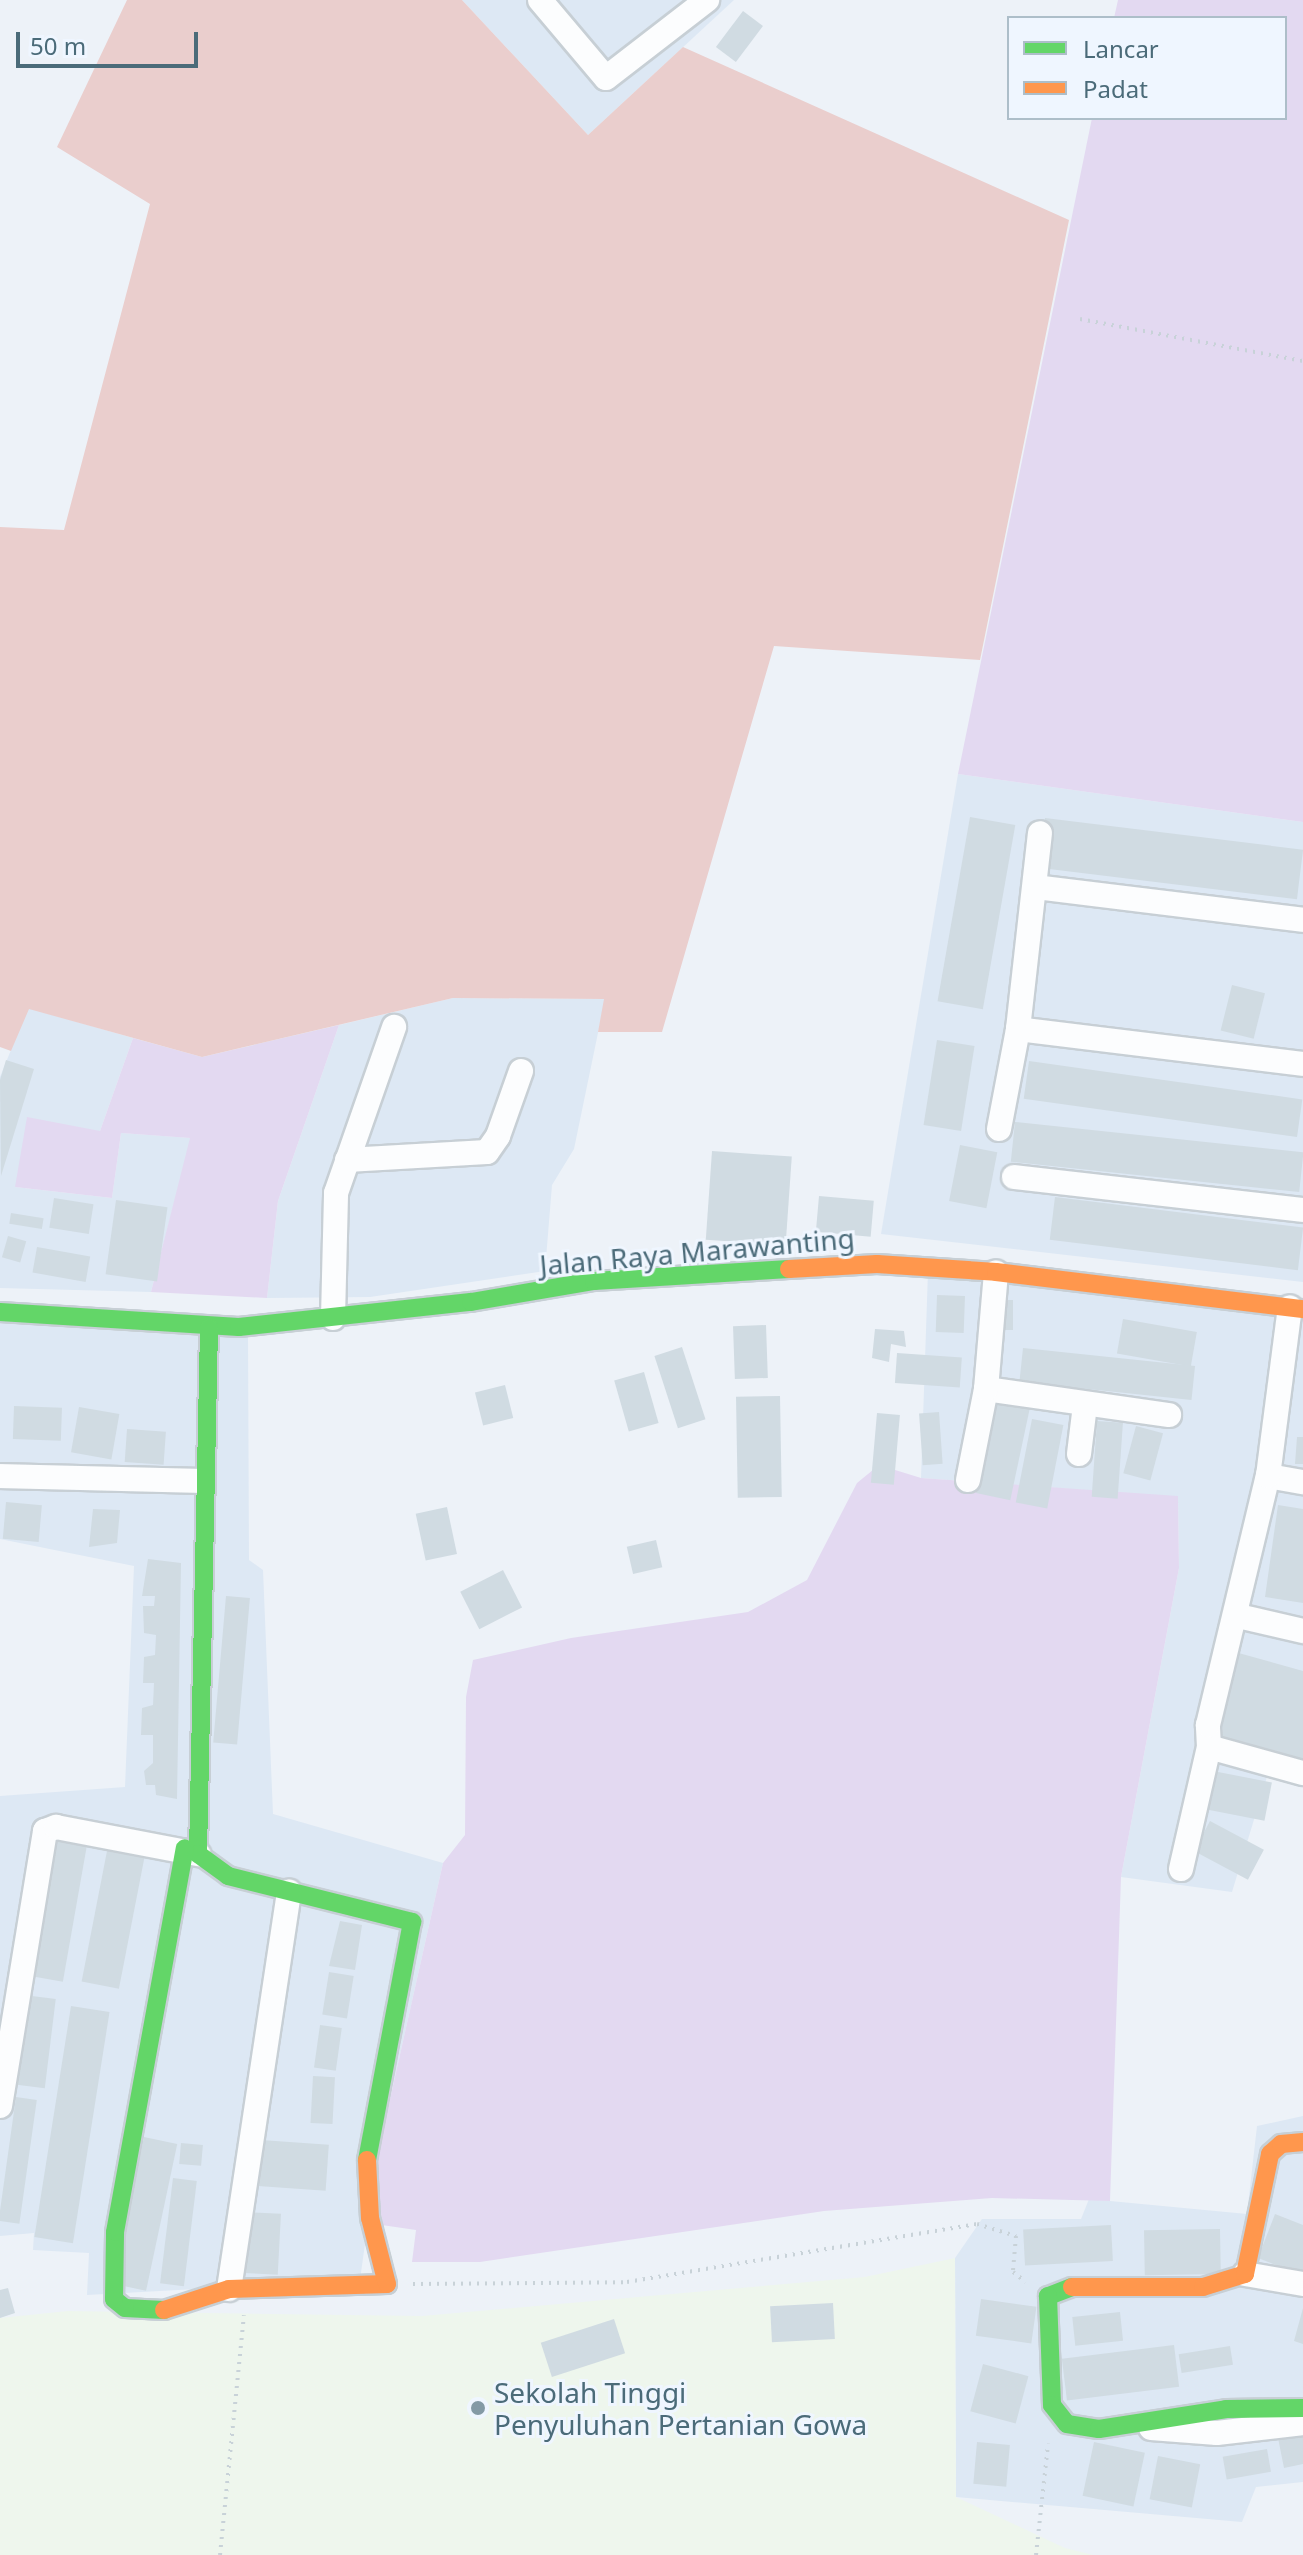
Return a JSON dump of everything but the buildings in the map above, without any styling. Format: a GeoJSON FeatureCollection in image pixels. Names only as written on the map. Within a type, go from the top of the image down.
{"type":"FeatureCollection","features":[{"type":"Feature","properties":{"kind":"street"},"geometry":{"type":"LineString","coordinates":[[540,0],[606,78],[691,5]]}},
{"type":"Feature","properties":{"kind":"street"},"geometry":{"type":"LineString","coordinates":[[999,1129],[1018,1029],[1040,833]]}},
{"type":"Feature","properties":{"kind":"street"},"geometry":{"type":"LineString","coordinates":[[1036,887],[1303,920]]}},
{"type":"Feature","properties":{"kind":"street"},"geometry":{"type":"LineString","coordinates":[[333,1318],[334,1207],[347,1160],[394,1027]]}},
{"type":"Feature","properties":{"kind":"street"},"geometry":{"type":"LineString","coordinates":[[1018,1029],[1303,1064]]}},
{"type":"Feature","properties":{"kind":"street"},"geometry":{"type":"LineString","coordinates":[[347,1160],[487,1152],[498,1136],[521,1071]]}},
{"type":"Feature","properties":{"kind":"street"},"geometry":{"type":"LineString","coordinates":[[1014,1177],[1303,1210]]}},
{"type":"Feature","properties":{"kind":"street","name":"Jalan Raya Marawanting"},"geometry":{"type":"LineString","coordinates":[[0,1312],[209,1328],[333,1318],[594,1281],[849,1265],[996,1272],[1297,1308]]}},
{"type":"Feature","properties":{"kind":"street"},"geometry":{"type":"LineString","coordinates":[[968,1480],[986,1389],[996,1272]]}},
{"type":"Feature","properties":{"kind":"street"},"geometry":{"type":"LineString","coordinates":[[1181,1869],[1209,1747],[1208,1725],[1238,1616],[1268,1476],[1297,1308]]}},
{"type":"Feature","properties":{"kind":"street"},"geometry":{"type":"LineString","coordinates":[[0,2106],[45,1831],[56,1827],[192,1851],[228,1876],[405,1917],[413,1926],[384,2040],[366,2145],[370,2218],[387,2284],[238,2289],[185,2307],[157,2311],[125,2308],[111,2292],[120,2198],[192,1851],[209,1328]]}},
{"type":"Feature","properties":{"kind":"street"},"geometry":{"type":"LineString","coordinates":[[986,1389],[1169,1415]]}},
{"type":"Feature","properties":{"kind":"street"},"geometry":{"type":"LineString","coordinates":[[1079,1454],[1085,1405]]}},
{"type":"Feature","properties":{"kind":"street"},"geometry":{"type":"LineString","coordinates":[[0,1476],[202,1481]]}},
{"type":"Feature","properties":{"kind":"street"},"geometry":{"type":"LineString","coordinates":[[1268,1476],[1303,1482]]}},
{"type":"Feature","properties":{"kind":"street"},"geometry":{"type":"LineString","coordinates":[[1238,1616],[1303,1631]]}},
{"type":"Feature","properties":{"kind":"street"},"geometry":{"type":"LineString","coordinates":[[1209,1747],[1303,1773]]}},
{"type":"Feature","properties":{"kind":"street"},"geometry":{"type":"LineString","coordinates":[[238,2289],[289,1891]]}},
{"type":"Feature","properties":{"kind":"street"},"geometry":{"type":"LineString","coordinates":[[1245,2274],[1270,2154],[1281,2144],[1303,2142]]}},
{"type":"Feature","properties":{"kind":"street"},"geometry":{"type":"LineString","coordinates":[[1303,2284],[1245,2274],[1203,2287],[1054,2289],[1048,2296],[1052,2405],[1067,2424],[1082,2428],[1138,2426],[1217,2433],[1303,2423]]}},
{"type":"Feature","properties":{"kind":"street"},"geometry":{"type":"LineString","coordinates":[[1138,2426],[1226,2409],[1303,2408]]}},
{"type":"Feature","properties":{"kind":"path"},"geometry":{"type":"LineString","coordinates":[[1080,319],[1303,361]]}},
{"type":"Feature","properties":{"kind":"path"},"geometry":{"type":"LineString","coordinates":[[387,2284],[627,2282],[977,2224],[1016,2236],[1013,2272],[1021,2281],[1054,2289]]}},
{"type":"Feature","properties":{"kind":"path"},"geometry":{"type":"LineString","coordinates":[[220,2555],[238,2289]]}},
{"type":"Feature","properties":{"kind":"path"},"geometry":{"type":"LineString","coordinates":[[1036,2555],[1052,2405]]}},
{"type":"Feature","properties":{"kind":"shaded area"},"geometry":{"type":"Polygon","coordinates":[[[127,0],[462,0],[588,135],[683,47],[1069,220],[980,660],[774,646],[662,1032],[598,1032],[604,999],[453,998],[202,1057],[29,1009],[11,1051],[0,1047],[0,527],[64,530],[150,204],[57,147],[127,0]]]}},
{"type":"Feature","properties":{"kind":"shaded area"},"geometry":{"type":"Polygon","coordinates":[[[462,0],[734,0],[588,135],[462,0]]]}},
{"type":"Feature","properties":{"kind":"shaded area"},"geometry":{"type":"Polygon","coordinates":[[[1118,0],[1303,0],[1303,822],[958,774],[1092,120],[1287,120],[1287,16],[1114,16],[1118,0]]]}},
{"type":"Feature","properties":{"kind":"shaded area"},"geometry":{"type":"Polygon","coordinates":[[[958,774],[1303,822],[1303,1282],[881,1234],[958,774]]]}},
{"type":"Feature","properties":{"kind":"shaded area"},"geometry":{"type":"Polygon","coordinates":[[[453,998],[605,999],[574,1149],[552,1185],[545,1271],[370,1297],[267,1298],[278,1201],[339,1025],[453,998]]]}},
{"type":"Feature","properties":{"kind":"shaded area"},"geometry":{"type":"Polygon","coordinates":[[[28,1008],[133,1038],[100,1131],[15,1187],[112,1198],[121,1133],[191,1138],[151,1292],[0,1288],[0,1077],[28,1008]]]}},
{"type":"Feature","properties":{"kind":"shaded area"},"geometry":{"type":"Polygon","coordinates":[[[339,1025],[278,1201],[267,1298],[151,1292],[190,1138],[121,1133],[112,1198],[15,1187],[27,1117],[100,1131],[133,1038],[202,1057],[339,1025]]]}},
{"type":"Feature","properties":{"kind":"shaded area"},"geometry":{"type":"Polygon","coordinates":[[[928,1271],[1303,1316],[1303,1778],[1270,1767],[1232,1892],[1121,1877],[1179,1568],[1178,1497],[921,1478],[928,1271]]]}},
{"type":"Feature","properties":{"kind":"shaded area"},"geometry":{"type":"Polygon","coordinates":[[[0,1323],[248,1334],[249,1560],[263,1570],[273,1814],[443,1863],[377,2157],[360,2280],[87,2295],[89,2253],[33,2250],[34,2233],[0,2236],[0,1796],[125,1787],[134,1566],[0,1539],[0,1323]]]}},
{"type":"Feature","properties":{"kind":"shaded area"},"geometry":{"type":"Polygon","coordinates":[[[879,1465],[921,1478],[1178,1496],[1179,1568],[1121,1877],[1110,2201],[992,2198],[824,2211],[480,2262],[412,2262],[416,2230],[368,2223],[377,2157],[443,1863],[465,1835],[466,1697],[473,1660],[571,1638],[748,1612],[807,1580],[857,1483],[879,1465]]]}},
{"type":"Feature","properties":{"kind":"shaded area"},"geometry":{"type":"Polygon","coordinates":[[[1303,2116],[1303,2482],[1256,2487],[1242,2522],[956,2497],[955,2258],[982,2219],[1081,2219],[1089,2199],[1247,2214],[1257,2126],[1303,2116]]]}},
{"type":"Feature","properties":{"kind":"shaded area","name":"Sekolah Tinggi Penyuluhan Pertanian Gowa"},"geometry":{"type":"Polygon","coordinates":[[[955,2258],[956,2497],[1065,2548],[1093,2555],[0,2555],[0,2318],[68,2311],[422,2316],[865,2277],[955,2258]]]}},
{"type":"Feature","properties":{"kind":"traffic: fast"},"geometry":{"type":"LineString","coordinates":[[0,1312],[239,1327],[471,1302],[594,1281],[789,1269]]}},
{"type":"Feature","properties":{"kind":"traffic: fast"},"geometry":{"type":"LineString","coordinates":[[209,1328],[198,1854],[228,1876],[412,1922],[367,2160]]}},
{"type":"Feature","properties":{"kind":"traffic: fast"},"geometry":{"type":"LineString","coordinates":[[164,2310],[125,2308],[114,2299],[115,2232],[185,1848]]}},
{"type":"Feature","properties":{"kind":"traffic: fast"},"geometry":{"type":"LineString","coordinates":[[1072,2287],[1048,2296],[1052,2405],[1067,2424],[1099,2429],[1226,2409],[1303,2408]]}},
{"type":"Feature","properties":{"kind":"traffic: slow"},"geometry":{"type":"LineString","coordinates":[[789,1269],[877,1264],[996,1272],[1303,1309]]}},
{"type":"Feature","properties":{"kind":"traffic: slow"},"geometry":{"type":"LineString","coordinates":[[1072,2287],[1203,2287],[1245,2274],[1270,2154],[1281,2144],[1303,2142]]}},
{"type":"Feature","properties":{"kind":"traffic: slow"},"geometry":{"type":"LineString","coordinates":[[164,2310],[229,2289],[387,2284],[370,2218],[367,2160]]}},
{"type":"Feature","properties":{"kind":"place","name":"Sekolah Tinggi Penyuluhan Pertanian Gowa"},"geometry":{"type":"Point","coordinates":[478,2408]}}]}
